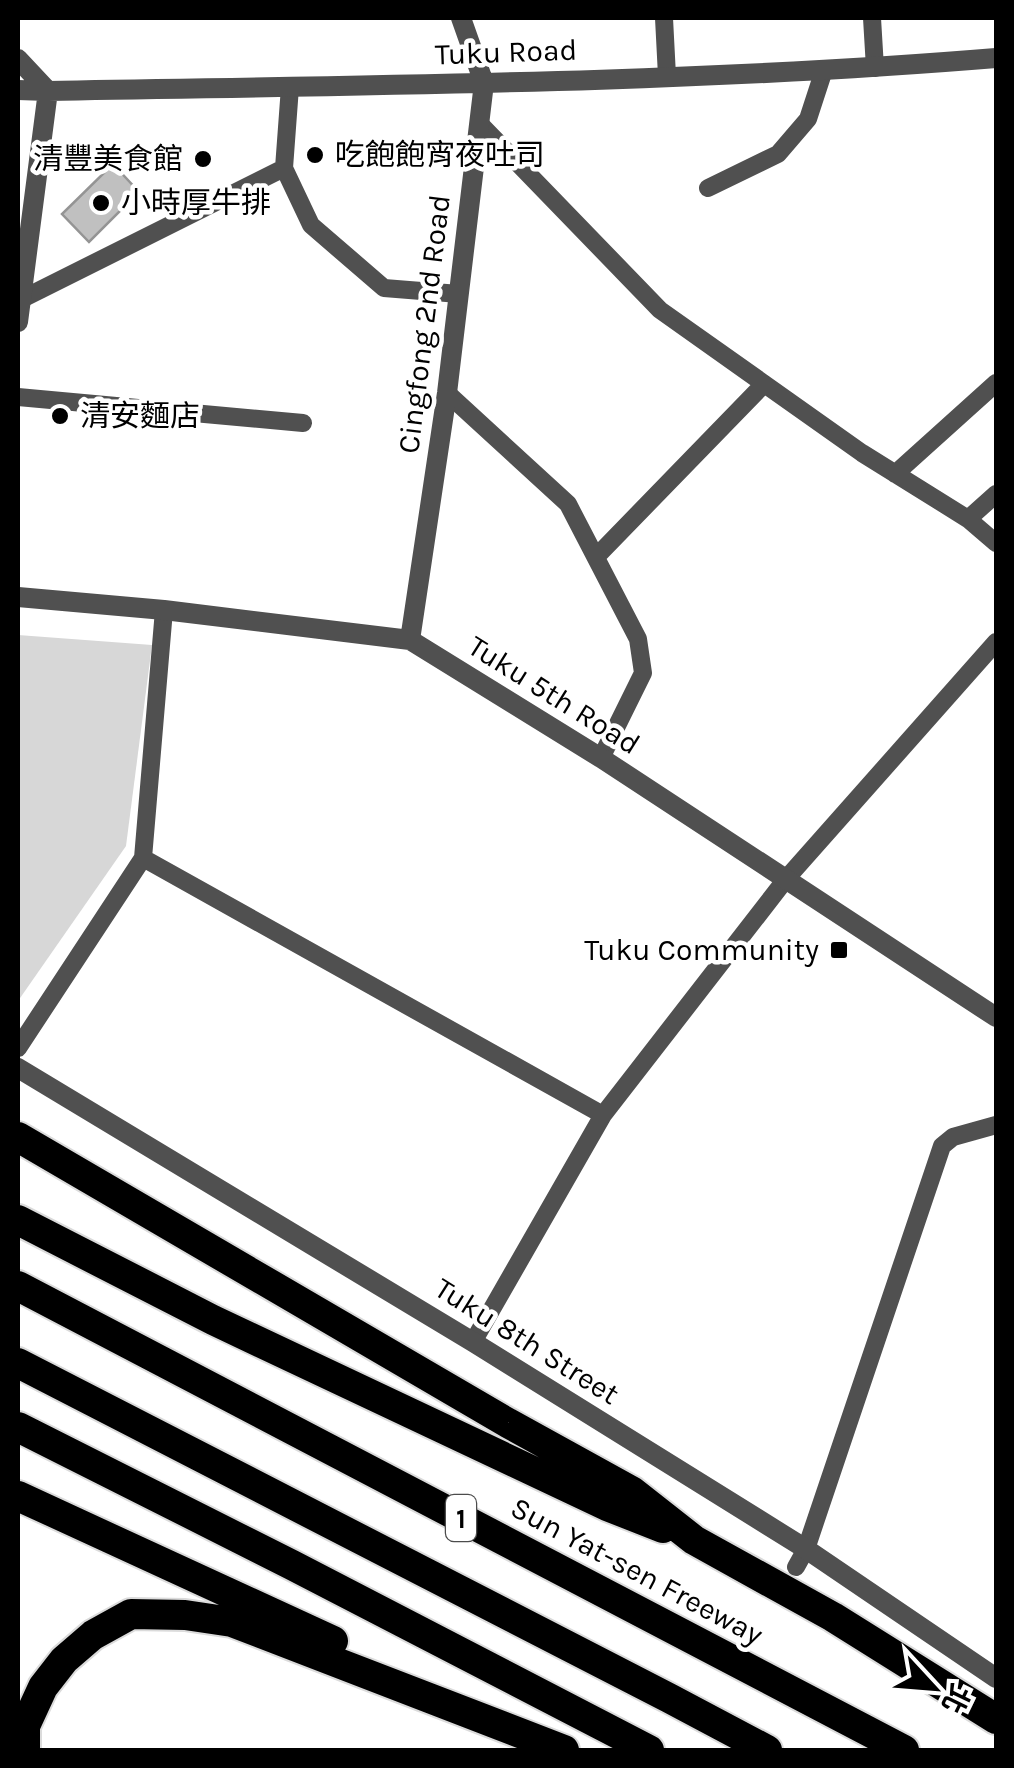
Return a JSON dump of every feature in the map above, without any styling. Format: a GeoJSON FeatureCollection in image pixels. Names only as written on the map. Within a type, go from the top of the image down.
{"type":"FeatureCollection","features":[{"type":"Feature","properties":{"kind":"highway"},"geometry":{"type":"LineString","coordinates":[[18,1137],[633,1492],[694,1540]]}},
{"type":"Feature","properties":{"kind":"highway"},"geometry":{"type":"LineString","coordinates":[[18,1220],[213,1320],[607,1506],[694,1540],[833,1617],[996,1719]]}},
{"type":"Feature","properties":{"kind":"highway","name":"Sun Yat-sen Freeway"},"geometry":{"type":"LineString","coordinates":[[18,1286],[904,1750]]}},
{"type":"Feature","properties":{"kind":"highway","name":"1"},"geometry":{"type":"LineString","coordinates":[[18,1364],[767,1750]]}},
{"type":"Feature","properties":{"kind":"highway"},"geometry":{"type":"LineString","coordinates":[[18,1427],[648,1750]]}},
{"type":"Feature","properties":{"kind":"highway"},"geometry":{"type":"LineString","coordinates":[[18,1496],[573,1750]]}},
{"type":"Feature","properties":{"kind":"highway"},"geometry":{"type":"LineString","coordinates":[[25,1750],[26,1726],[42,1688],[64,1660],[93,1634],[132,1614],[186,1615],[232,1622],[564,1750]]}},
{"type":"Feature","properties":{"kind":"street","name":"Cingfong 2nd Road"},"geometry":{"type":"LineString","coordinates":[[410,640],[448,393],[484,83],[461,18]]}},
{"type":"Feature","properties":{"kind":"street","name":"Tuku Road"},"geometry":{"type":"LineString","coordinates":[[18,90],[484,83],[875,68],[996,58]]}},
{"type":"Feature","properties":{"kind":"street"},"geometry":{"type":"LineString","coordinates":[[18,59],[48,91],[18,322]]}},
{"type":"Feature","properties":{"kind":"street","name":"Tuku 5th Road"},"geometry":{"type":"LineString","coordinates":[[18,596],[410,640],[601,758],[996,1017]]}},
{"type":"Feature","properties":{"kind":"street","name":"Tuku 8th Street"},"geometry":{"type":"LineString","coordinates":[[18,1068],[473,1342],[801,1558],[996,1678]]}},
{"type":"Feature","properties":{"kind":"lane"},"geometry":{"type":"LineString","coordinates":[[664,18],[666,76]]}},
{"type":"Feature","properties":{"kind":"lane"},"geometry":{"type":"LineString","coordinates":[[872,18],[875,68]]}},
{"type":"Feature","properties":{"kind":"lane"},"geometry":{"type":"LineString","coordinates":[[708,188],[778,154],[808,119],[824,70]]}},
{"type":"Feature","properties":{"kind":"lane"},"geometry":{"type":"LineString","coordinates":[[290,87],[284,168],[312,225],[384,288],[459,294]]}},
{"type":"Feature","properties":{"kind":"lane"},"geometry":{"type":"LineString","coordinates":[[479,122],[660,310],[862,453],[968,519],[996,543]]}},
{"type":"Feature","properties":{"kind":"lane"},"geometry":{"type":"LineString","coordinates":[[20,300],[284,168]]}},
{"type":"Feature","properties":{"kind":"lane"},"geometry":{"type":"LineString","coordinates":[[895,474],[996,382]]}},
{"type":"Feature","properties":{"kind":"lane"},"geometry":{"type":"LineString","coordinates":[[596,557],[764,384]]}},
{"type":"Feature","properties":{"kind":"lane"},"geometry":{"type":"LineString","coordinates":[[448,393],[568,504],[638,639],[643,674],[601,758]]}},
{"type":"Feature","properties":{"kind":"lane"},"geometry":{"type":"LineString","coordinates":[[18,396],[303,422]]}},
{"type":"Feature","properties":{"kind":"lane"},"geometry":{"type":"LineString","coordinates":[[968,519],[996,494]]}},
{"type":"Feature","properties":{"kind":"lane"},"geometry":{"type":"LineString","coordinates":[[18,1048],[142,858],[164,610]]}},
{"type":"Feature","properties":{"kind":"lane"},"geometry":{"type":"LineString","coordinates":[[473,1342],[603,1114],[786,879],[996,642]]}},
{"type":"Feature","properties":{"kind":"lane"},"geometry":{"type":"LineString","coordinates":[[142,858],[603,1114]]}},
{"type":"Feature","properties":{"kind":"lane"},"geometry":{"type":"LineString","coordinates":[[801,1558],[942,1146],[953,1136],[996,1125]]}},
{"type":"Feature","properties":{"kind":"shaded area"},"geometry":{"type":"Polygon","coordinates":[[[18,635],[152,645],[126,846],[18,1001],[18,635]]]}},
{"type":"Feature","properties":{"kind":"building","name":"小時厚牛排"},"geometry":{"type":"Polygon","coordinates":[[[113,164],[139,192],[89,242],[62,214],[113,164]]]}},
{"type":"Feature","properties":{"kind":"place","name":"吃飽飽宵夜吐司"},"geometry":{"type":"Point","coordinates":[315,155]}},
{"type":"Feature","properties":{"kind":"place","name":"清豐美食館"},"geometry":{"type":"Point","coordinates":[203,159]}},
{"type":"Feature","properties":{"kind":"place","name":"小時厚牛排"},"geometry":{"type":"Point","coordinates":[101,203]}},
{"type":"Feature","properties":{"kind":"place","name":"清安麵店"},"geometry":{"type":"Point","coordinates":[60,416]}},
{"type":"Feature","properties":{"kind":"place","name":"Tuku Community"},"geometry":{"type":"Point","coordinates":[839,950]}}]}
